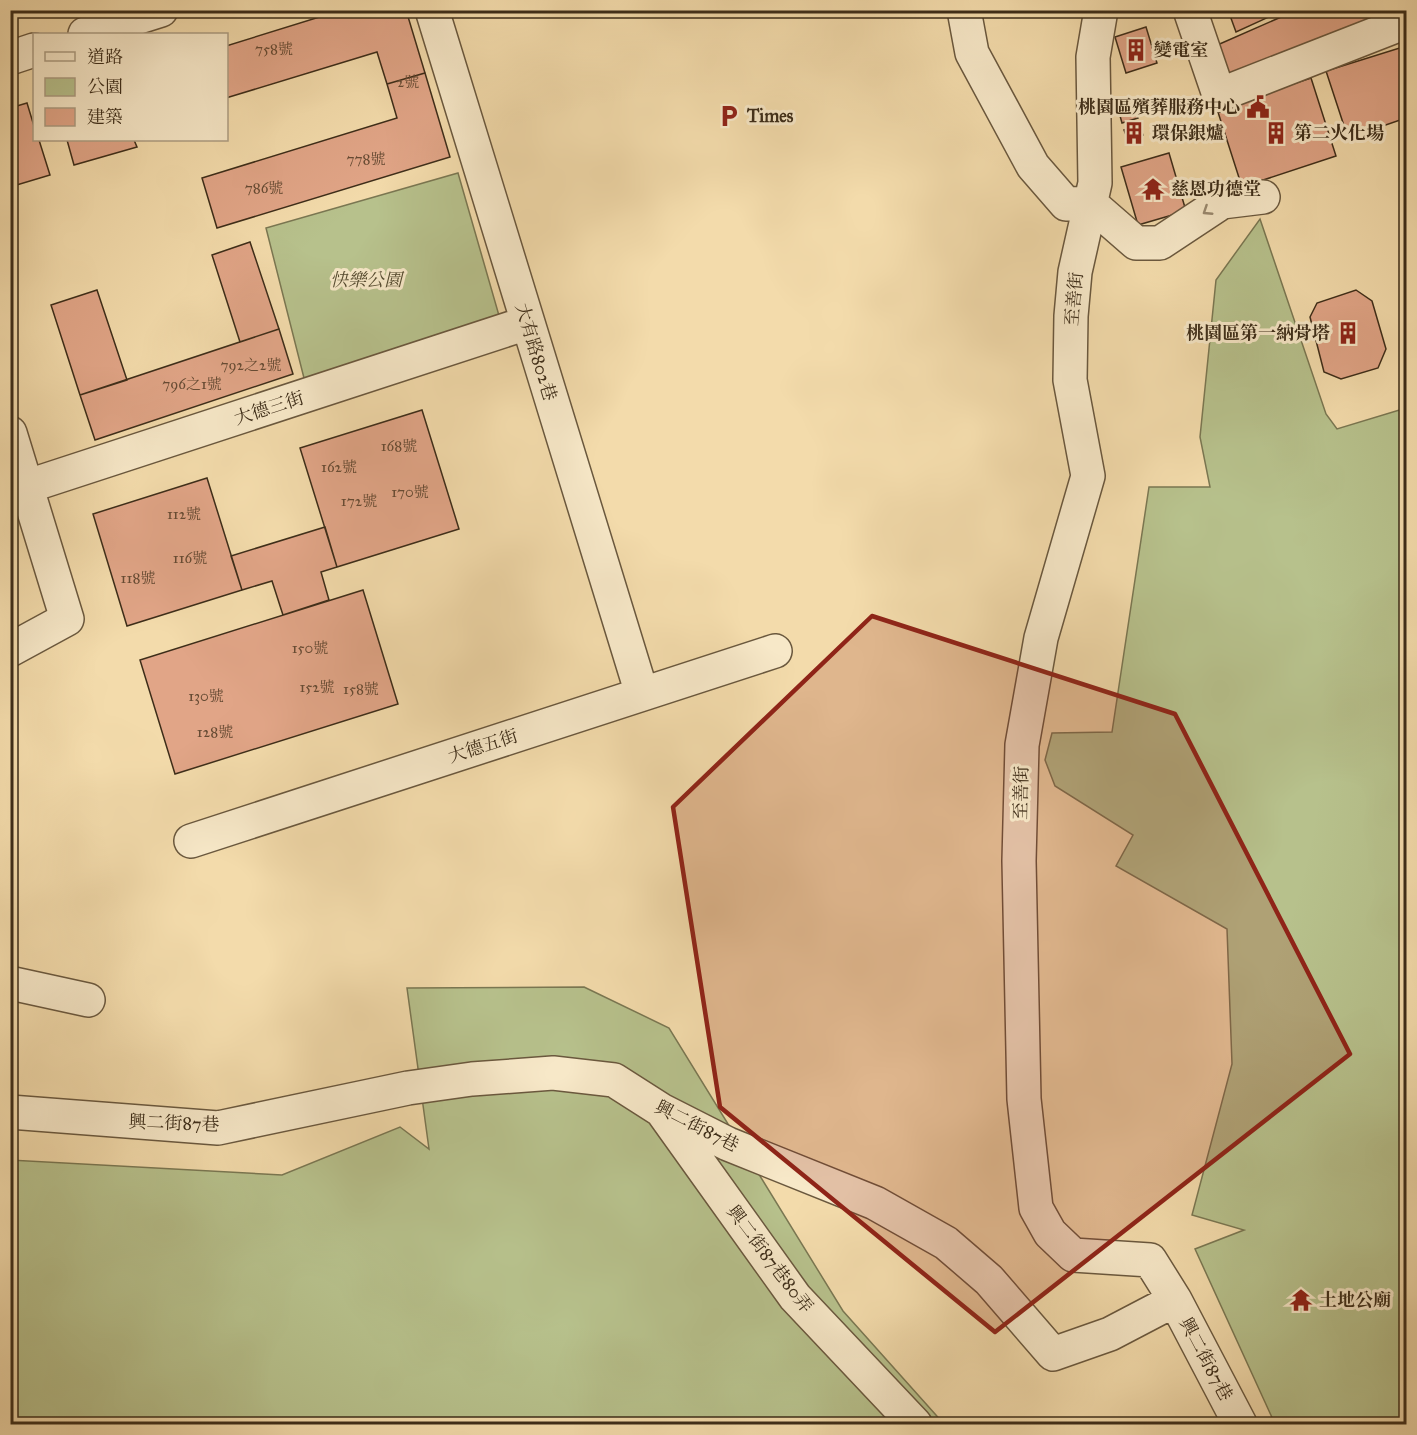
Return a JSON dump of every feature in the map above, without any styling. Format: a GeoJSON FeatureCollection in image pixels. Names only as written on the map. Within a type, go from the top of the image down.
{"type":"FeatureCollection","features":[{"type":"Feature","properties":{"kind":"street"},"geometry":{"type":"LineString","coordinates":[[88,33],[161,10]]}},
{"type":"Feature","properties":{"kind":"street","name":"大有路802巷"},"geometry":{"type":"LineString","coordinates":[[432,10],[642,694]]}},
{"type":"Feature","properties":{"kind":"street"},"geometry":{"type":"LineString","coordinates":[[964,10],[972,53],[1033,166],[1066,204],[1090,203],[1136,243],[1160,243],[1222,202],[1263,197]]}},
{"type":"Feature","properties":{"kind":"street","name":"至善街"},"geometry":{"type":"LineString","coordinates":[[1101,10],[1093,57],[1095,183],[1075,272],[1070,380],[1088,476],[1041,638],[1022,745],[1019,861],[1024,1099],[1036,1208],[1050,1233],[1073,1255],[1150,1260],[1175,1300]]}},
{"type":"Feature","properties":{"kind":"street"},"geometry":{"type":"LineString","coordinates":[[1190,10],[1219,95],[1407,22]]}},
{"type":"Feature","properties":{"kind":"street"},"geometry":{"type":"LineString","coordinates":[[10,58],[33,51]]}},
{"type":"Feature","properties":{"kind":"street","name":"大德三街"},"geometry":{"type":"LineString","coordinates":[[19,490],[527,323]]}},
{"type":"Feature","properties":{"kind":"street"},"geometry":{"type":"LineString","coordinates":[[10,434],[19,490],[67,619],[10,650]]}},
{"type":"Feature","properties":{"kind":"street","name":"大德五街"},"geometry":{"type":"LineString","coordinates":[[190,841],[775,651]]}},
{"type":"Feature","properties":{"kind":"street"},"geometry":{"type":"LineString","coordinates":[[10,983],[88,1000]]}},
{"type":"Feature","properties":{"kind":"street","name":"興二街87巷"},"geometry":{"type":"LineString","coordinates":[[10,1112],[218,1128],[408,1088],[472,1079],[553,1072],[614,1080],[661,1110],[728,1144],[875,1203],[946,1243],[988,1280],[1053,1354],[1110,1335],[1175,1300],[1240,1425]]}},
{"type":"Feature","properties":{"kind":"street","name":"興二街87巷80弄"},"geometry":{"type":"LineString","coordinates":[[661,1110],[795,1297],[915,1425]]}},
{"type":"Feature","properties":{"kind":"highlighted area"},"geometry":{"type":"Polygon","coordinates":[[[872,616],[1175,714],[1350,1054],[995,1332],[720,1107],[673,807],[872,616]]]}},
{"type":"Feature","properties":{"kind":"green space","name":"快樂公園"},"geometry":{"type":"Polygon","coordinates":[[[458,173],[500,319],[305,382],[266,228],[458,173]]]}},
{"type":"Feature","properties":{"kind":"green space"},"geometry":{"type":"Polygon","coordinates":[[[1260,219],[1326,414],[1337,429],[1406,408],[1406,1424],[1275,1424],[1195,1249],[1244,1230],[1192,1215],[1232,1064],[1227,929],[1116,866],[1133,835],[1055,786],[1045,760],[1052,733],[1112,732],[1149,487],[1210,487],[1200,437],[1216,280],[1260,219]]]}},
{"type":"Feature","properties":{"kind":"green space"},"geometry":{"type":"Polygon","coordinates":[[[584,987],[669,1028],[843,1311],[944,1424],[11,1424],[10,1160],[282,1175],[400,1127],[429,1149],[407,988],[584,987]]]}},
{"type":"Feature","properties":{"kind":"building"},"geometry":{"type":"Polygon","coordinates":[[[342,10],[406,10],[425,73],[387,84],[377,52],[228,97],[228,45],[342,10]]]}},
{"type":"Feature","properties":{"kind":"building"},"geometry":{"type":"Polygon","coordinates":[[[1228,10],[1284,10],[1236,32],[1228,10]]]}},
{"type":"Feature","properties":{"kind":"building"},"geometry":{"type":"Polygon","coordinates":[[[1297,10],[1401,10],[1222,90],[1206,50],[1297,10]]]}},
{"type":"Feature","properties":{"kind":"building","name":"變電室"},"geometry":{"type":"Polygon","coordinates":[[[1146,27],[1157,63],[1126,73],[1115,37],[1146,27]]]}},
{"type":"Feature","properties":{"kind":"building"},"geometry":{"type":"Polygon","coordinates":[[[1406,46],[1406,118],[1348,138],[1326,71],[1406,46]]]}},
{"type":"Feature","properties":{"kind":"building"},"geometry":{"type":"Polygon","coordinates":[[[425,73],[450,157],[217,228],[202,178],[397,118],[387,84],[425,73]]]}},
{"type":"Feature","properties":{"kind":"building","name":"第二火化場"},"geometry":{"type":"Polygon","coordinates":[[[1311,78],[1336,156],[1242,187],[1217,109],[1311,78]]]}},
{"type":"Feature","properties":{"kind":"building"},"geometry":{"type":"Polygon","coordinates":[[[1132,100],[1138,118],[1122,123],[1117,105],[1132,100]]]}},
{"type":"Feature","properties":{"kind":"building"},"geometry":{"type":"Polygon","coordinates":[[[27,103],[33,123],[33,141],[39,141],[50,175],[10,187],[10,108],[27,103]]]}},
{"type":"Feature","properties":{"kind":"building","name":"環保銀爐"},"geometry":{"type":"Polygon","coordinates":[[[1139,125],[1143,135],[1128,140],[1124,130],[1139,125]]]}},
{"type":"Feature","properties":{"kind":"building"},"geometry":{"type":"Polygon","coordinates":[[[67,141],[134,141],[137,147],[74,165],[67,141]]]}},
{"type":"Feature","properties":{"kind":"building","name":"慈恩功德堂"},"geometry":{"type":"Polygon","coordinates":[[[1169,153],[1186,211],[1138,225],[1121,167],[1169,153]]]}},
{"type":"Feature","properties":{"kind":"building"},"geometry":{"type":"Polygon","coordinates":[[[250,242],[279,329],[240,342],[212,255],[250,242]]]}},
{"type":"Feature","properties":{"kind":"building"},"geometry":{"type":"Polygon","coordinates":[[[97,290],[127,380],[80,395],[51,305],[97,290]]]}},
{"type":"Feature","properties":{"kind":"building","name":"桃園區第一納骨塔"},"geometry":{"type":"Polygon","coordinates":[[[1356,290],[1372,301],[1386,349],[1378,368],[1341,379],[1324,372],[1310,317],[1317,303],[1356,290]]]}},
{"type":"Feature","properties":{"kind":"building"},"geometry":{"type":"Polygon","coordinates":[[[279,329],[293,374],[95,440],[80,395],[279,329]]]}},
{"type":"Feature","properties":{"kind":"building"},"geometry":{"type":"Polygon","coordinates":[[[422,410],[459,529],[337,567],[300,448],[422,410]]]}},
{"type":"Feature","properties":{"kind":"building"},"geometry":{"type":"Polygon","coordinates":[[[207,478],[242,590],[127,626],[93,514],[207,478]]]}},
{"type":"Feature","properties":{"kind":"building"},"geometry":{"type":"Polygon","coordinates":[[[325,527],[337,567],[321,572],[329,600],[283,615],[272,581],[242,590],[231,556],[325,527]]]}},
{"type":"Feature","properties":{"kind":"building"},"geometry":{"type":"Polygon","coordinates":[[[363,590],[398,704],[175,774],[140,660],[363,590]]]}},
{"type":"Feature","properties":{"kind":"place","name":"變電室"},"geometry":{"type":"Point","coordinates":[1136,50]}},
{"type":"Feature","properties":{"kind":"place","name":"桃園區殯葬服務中心"},"geometry":{"type":"Point","coordinates":[1258,107]}},
{"type":"Feature","properties":{"kind":"place","name":"Times"},"geometry":{"type":"Point","coordinates":[729,116]}},
{"type":"Feature","properties":{"kind":"place","name":"環保銀爐"},"geometry":{"type":"Point","coordinates":[1134,133]}},
{"type":"Feature","properties":{"kind":"place","name":"第二火化場"},"geometry":{"type":"Point","coordinates":[1276,133]}},
{"type":"Feature","properties":{"kind":"place","name":"慈恩功德堂"},"geometry":{"type":"Point","coordinates":[1153,189]}},
{"type":"Feature","properties":{"kind":"place","name":"桃園區第一納骨塔"},"geometry":{"type":"Point","coordinates":[1348,333]}},
{"type":"Feature","properties":{"kind":"place","name":"土地公廟"},"geometry":{"type":"Point","coordinates":[1301,1300]}}]}
